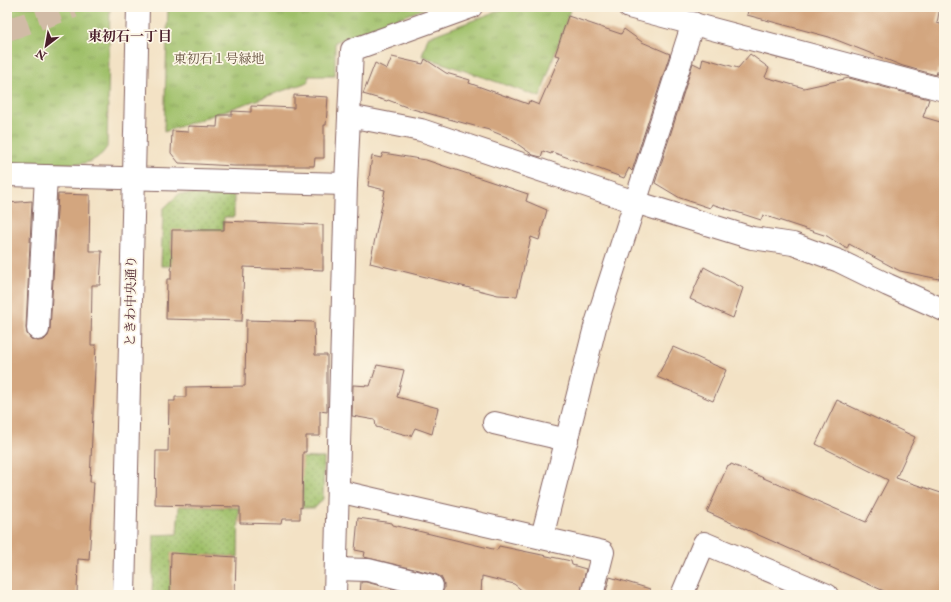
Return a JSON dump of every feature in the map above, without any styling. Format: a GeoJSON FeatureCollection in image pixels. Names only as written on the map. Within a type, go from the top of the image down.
{"type":"FeatureCollection","features":[{"type":"Feature","properties":{"kind":"street","name":"ときわ中央通り"},"geometry":{"type":"LineString","coordinates":[[124,595],[138,7]]}},
{"type":"Feature","properties":{"kind":"street"},"geometry":{"type":"LineString","coordinates":[[335,595],[346,184],[352,50],[471,7]]}},
{"type":"Feature","properties":{"kind":"street"},"geometry":{"type":"LineString","coordinates":[[629,7],[944,90]]}},
{"type":"Feature","properties":{"kind":"street"},"geometry":{"type":"LineString","coordinates":[[542,538],[595,327],[693,23]]}},
{"type":"Feature","properties":{"kind":"street"},"geometry":{"type":"LineString","coordinates":[[349,116],[421,130],[635,202],[752,238],[793,244],[839,261],[944,310]]}},
{"type":"Feature","properties":{"kind":"street"},"geometry":{"type":"LineString","coordinates":[[7,175],[346,184]]}},
{"type":"Feature","properties":{"kind":"street"},"geometry":{"type":"LineString","coordinates":[[38,329],[46,176]]}},
{"type":"Feature","properties":{"kind":"street"},"geometry":{"type":"LineString","coordinates":[[494,423],[567,440]]}},
{"type":"Feature","properties":{"kind":"street"},"geometry":{"type":"LineString","coordinates":[[338,491],[603,552],[592,595]]}},
{"type":"Feature","properties":{"kind":"street"},"geometry":{"type":"LineString","coordinates":[[682,595],[704,543],[827,595]]}},
{"type":"Feature","properties":{"kind":"street"},"geometry":{"type":"LineString","coordinates":[[336,569],[368,570],[432,586]]}},
{"type":"Feature","properties":{"kind":"green space"},"geometry":{"type":"Polygon","coordinates":[[[7,7],[110,7],[107,147],[102,154],[95,159],[79,164],[7,163],[7,7]]]}},
{"type":"Feature","properties":{"kind":"green space","name":"東初石１号緑地"},"geometry":{"type":"Polygon","coordinates":[[[168,7],[429,7],[335,42],[335,76],[309,76],[308,82],[164,132],[168,7]]]}},
{"type":"Feature","properties":{"kind":"green space"},"geometry":{"type":"Polygon","coordinates":[[[509,7],[571,7],[540,97],[422,56],[428,37],[509,7]]]}},
{"type":"Feature","properties":{"kind":"green space"},"geometry":{"type":"Polygon","coordinates":[[[179,194],[234,195],[234,217],[224,217],[223,230],[188,229],[188,231],[171,231],[171,266],[161,266],[163,209],[179,194]]]}},
{"type":"Feature","properties":{"kind":"green space"},"geometry":{"type":"Polygon","coordinates":[[[242,456],[324,458],[323,499],[315,508],[302,508],[303,485],[258,483],[242,456]]]}},
{"type":"Feature","properties":{"kind":"green space"},"geometry":{"type":"Polygon","coordinates":[[[179,506],[239,508],[238,557],[210,555],[171,561],[170,595],[152,595],[154,535],[177,534],[179,506]]]}},
{"type":"Feature","properties":{"kind":"building"},"geometry":{"type":"Polygon","coordinates":[[[749,7],[940,7],[937,23],[944,25],[944,71],[938,69],[936,75],[903,66],[829,37],[747,15],[749,7]]]}},
{"type":"Feature","properties":{"kind":"building"},"geometry":{"type":"Polygon","coordinates":[[[568,16],[621,34],[624,29],[642,42],[670,54],[632,171],[629,168],[624,178],[552,152],[551,154],[543,151],[541,157],[533,155],[509,138],[489,130],[363,94],[375,63],[387,69],[392,57],[423,64],[425,59],[446,73],[470,80],[469,83],[528,104],[529,101],[539,105],[560,56],[555,55],[568,16]]]}},
{"type":"Feature","properties":{"kind":"building"},"geometry":{"type":"Polygon","coordinates":[[[750,54],[769,68],[765,77],[804,88],[849,78],[929,99],[923,117],[944,123],[944,263],[939,279],[900,271],[849,244],[847,249],[827,236],[763,215],[761,220],[712,204],[710,208],[680,198],[655,183],[693,63],[701,67],[703,58],[738,68],[750,54]]]}},
{"type":"Feature","properties":{"kind":"building"},"geometry":{"type":"Polygon","coordinates":[[[294,95],[328,97],[326,125],[324,125],[324,158],[315,158],[314,166],[234,166],[179,163],[171,153],[172,131],[188,132],[188,126],[217,127],[218,115],[232,115],[232,111],[251,112],[251,106],[294,108],[294,95]]]}},
{"type":"Feature","properties":{"kind":"building"},"geometry":{"type":"Polygon","coordinates":[[[383,153],[426,160],[528,194],[526,201],[547,210],[539,240],[531,237],[517,296],[498,295],[370,263],[385,190],[368,186],[372,156],[381,158],[383,153]]]}},
{"type":"Feature","properties":{"kind":"building"},"geometry":{"type":"Polygon","coordinates":[[[58,194],[90,195],[89,251],[102,251],[100,285],[92,285],[91,345],[96,345],[90,482],[94,482],[89,560],[78,559],[77,595],[7,595],[7,203],[32,201],[26,328],[27,334],[31,339],[38,341],[44,340],[48,336],[50,330],[58,194]]]}},
{"type":"Feature","properties":{"kind":"building"},"geometry":{"type":"Polygon","coordinates":[[[224,221],[323,225],[323,270],[244,267],[242,321],[166,319],[167,279],[171,279],[172,230],[224,230],[224,221]]]}},
{"type":"Feature","properties":{"kind":"building"},"geometry":{"type":"Polygon","coordinates":[[[704,267],[743,288],[733,318],[690,299],[704,267]]]}},
{"type":"Feature","properties":{"kind":"building"},"geometry":{"type":"Polygon","coordinates":[[[246,320],[314,322],[315,355],[327,355],[327,412],[320,411],[320,436],[306,436],[306,452],[303,452],[302,508],[300,507],[300,519],[282,519],[281,524],[240,523],[240,507],[155,505],[156,451],[168,451],[169,401],[175,401],[175,397],[186,397],[186,387],[245,386],[246,320]]]}},
{"type":"Feature","properties":{"kind":"building"},"geometry":{"type":"Polygon","coordinates":[[[673,347],[726,370],[713,401],[657,377],[673,347]]]}},
{"type":"Feature","properties":{"kind":"building"},"geometry":{"type":"Polygon","coordinates":[[[377,365],[404,370],[397,397],[438,408],[432,434],[415,428],[411,436],[376,427],[375,420],[352,416],[353,385],[370,386],[377,365]]]}},
{"type":"Feature","properties":{"kind":"building"},"geometry":{"type":"Polygon","coordinates":[[[837,400],[915,437],[896,478],[944,494],[944,595],[893,595],[707,512],[728,465],[730,466],[731,464],[866,522],[888,480],[816,444],[837,400]]]}},
{"type":"Feature","properties":{"kind":"building"},"geometry":{"type":"Polygon","coordinates":[[[358,518],[392,523],[393,525],[497,550],[499,546],[571,561],[572,565],[586,569],[580,595],[539,595],[524,592],[514,584],[482,576],[481,595],[441,595],[444,589],[444,583],[441,577],[435,574],[364,557],[365,552],[355,550],[358,518]]]}},
{"type":"Feature","properties":{"kind":"building"},"geometry":{"type":"Polygon","coordinates":[[[171,553],[236,557],[235,595],[170,595],[171,553]]]}},
{"type":"Feature","properties":{"kind":"building"},"geometry":{"type":"Polygon","coordinates":[[[610,577],[650,589],[649,595],[605,595],[610,577]]]}},
{"type":"Feature","properties":{"kind":"building"},"geometry":{"type":"Polygon","coordinates":[[[361,582],[366,582],[416,595],[360,595],[361,582]]]}},
{"type":"Feature","properties":{"kind":"tunnel"},"geometry":{"type":"LineString","coordinates":[[7,30],[74,7]]}},
{"type":"Feature","properties":{"kind":"district","name":"東初石一丁目"},"geometry":{"type":"Point","coordinates":[130,36]}}]}
